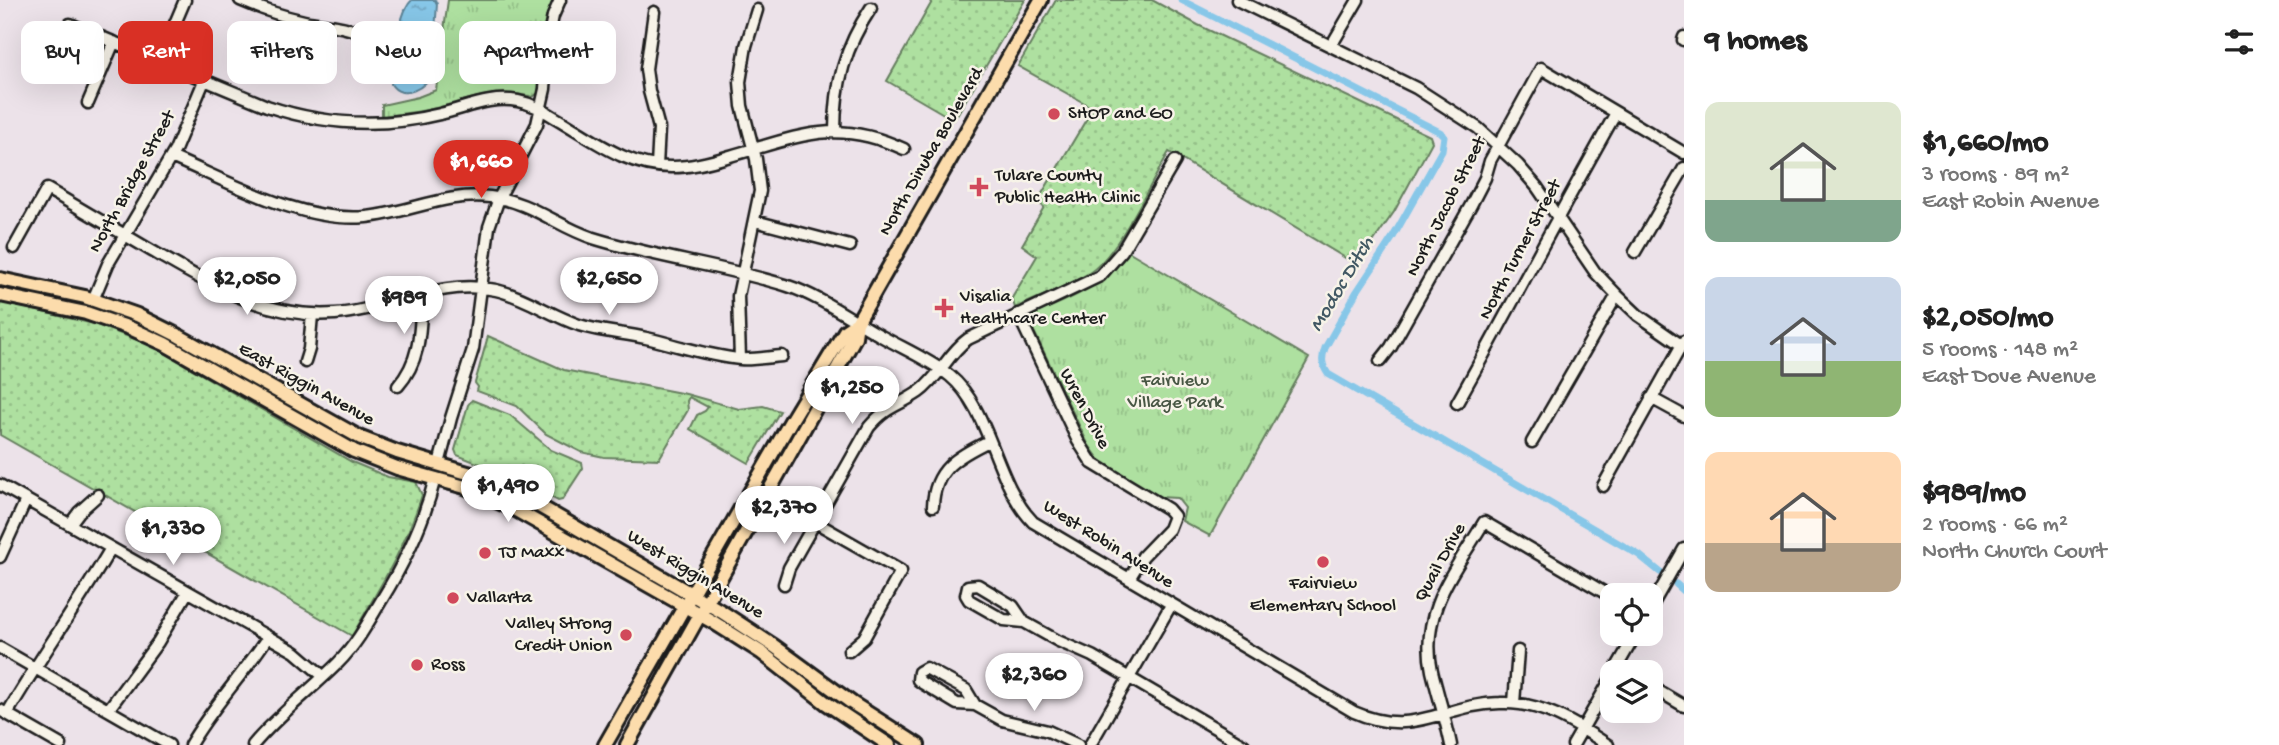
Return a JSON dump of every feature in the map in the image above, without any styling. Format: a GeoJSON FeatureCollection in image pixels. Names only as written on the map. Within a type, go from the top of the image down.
{"type":"FeatureCollection","features":[{"type":"Feature","properties":{"kind":"main road","name":"North Dinuba Boulevard"},"geometry":{"type":"LineString","coordinates":[[627,745],[855,337],[857,323],[1041,0]]}},
{"type":"Feature","properties":{"kind":"main road","name":"East Riggin Avenue"},"geometry":{"type":"LineString","coordinates":[[0,279],[93,300],[130,312],[165,328],[361,438],[439,464]]}},
{"type":"Feature","properties":{"kind":"main road","name":"East Riggin Avenue"},"geometry":{"type":"LineString","coordinates":[[0,295],[86,313],[130,328],[178,352],[326,437],[375,460],[435,478]]}},
{"type":"Feature","properties":{"kind":"main road","name":"North Dinuba Boulevard"},"geometry":{"type":"LineString","coordinates":[[605,745],[819,374],[845,331],[857,323]]}},
{"type":"Feature","properties":{"kind":"main road"},"geometry":{"type":"LineString","coordinates":[[326,437],[430,470],[439,464]]}},
{"type":"Feature","properties":{"kind":"main road","name":"West Riggin Avenue"},"geometry":{"type":"LineString","coordinates":[[439,464],[486,479],[535,503],[689,600]]}},
{"type":"Feature","properties":{"kind":"main road"},"geometry":{"type":"LineString","coordinates":[[435,478],[442,472],[535,503]]}},
{"type":"Feature","properties":{"kind":"main road","name":"West Riggin Avenue"},"geometry":{"type":"LineString","coordinates":[[435,478],[489,496],[774,646],[852,703],[918,745]]}},
{"type":"Feature","properties":{"kind":"main road","name":"West Riggin Avenue"},"geometry":{"type":"LineString","coordinates":[[704,608],[826,704],[890,745]]}},
{"type":"Feature","properties":{"kind":"main road"},"geometry":{"type":"LineString","coordinates":[[872,734],[883,733],[905,745]]}},
{"type":"Feature","properties":{"kind":"street"},"geometry":{"type":"LineString","coordinates":[[176,21],[185,0]]}},
{"type":"Feature","properties":{"kind":"street"},"geometry":{"type":"LineString","coordinates":[[240,0],[279,15],[340,24],[351,29]]}},
{"type":"Feature","properties":{"kind":"street"},"geometry":{"type":"LineString","coordinates":[[439,464],[473,349],[487,236],[499,198],[528,144],[541,109],[547,73],[548,40],[553,16],[560,0]]}},
{"type":"Feature","properties":{"kind":"street"},"geometry":{"type":"LineString","coordinates":[[1237,0],[1435,99],[1478,128],[1537,187],[1595,272],[1617,296],[1638,315],[1683,344],[1603,486]]}},
{"type":"Feature","properties":{"kind":"street"},"geometry":{"type":"LineString","coordinates":[[1331,46],[1357,0]]}},
{"type":"Feature","properties":{"kind":"street"},"geometry":{"type":"LineString","coordinates":[[835,131],[836,98],[843,62],[851,41],[871,8]]}},
{"type":"Feature","properties":{"kind":"street"},"geometry":{"type":"LineString","coordinates":[[740,359],[737,308],[760,191],[758,169],[744,118],[740,82],[746,46],[757,10]]}},
{"type":"Feature","properties":{"kind":"street"},"geometry":{"type":"LineString","coordinates":[[653,12],[646,69],[659,128],[657,166]]}},
{"type":"Feature","properties":{"kind":"street"},"geometry":{"type":"LineString","coordinates":[[104,38],[118,44]]}},
{"type":"Feature","properties":{"kind":"street"},"geometry":{"type":"LineString","coordinates":[[88,103],[114,42]]}},
{"type":"Feature","properties":{"kind":"street","name":"North Jacob Street"},"geometry":{"type":"LineString","coordinates":[[1380,361],[1391,347],[1471,205],[1498,146],[1541,68],[1616,113]]}},
{"type":"Feature","properties":{"kind":"street","name":"North Bridge Street"},"geometry":{"type":"LineString","coordinates":[[93,300],[103,273],[171,157],[203,84]]}},
{"type":"Feature","properties":{"kind":"street"},"geometry":{"type":"LineString","coordinates":[[212,84],[280,111],[328,121],[357,123],[407,121],[494,99],[523,102],[541,109],[619,155],[657,166],[699,165],[805,135],[835,131],[871,135],[904,149]]}},
{"type":"Feature","properties":{"kind":"street"},"geometry":{"type":"LineString","coordinates":[[1616,113],[1684,153]]}},
{"type":"Feature","properties":{"kind":"street","name":"North Turner Street"},"geometry":{"type":"LineString","coordinates":[[1457,403],[1616,113]]}},
{"type":"Feature","properties":{"kind":"street","name":"West Robin Avenue"},"geometry":{"type":"LineString","coordinates":[[171,157],[287,206],[324,216],[377,216],[456,197],[499,198],[534,209],[590,237],[800,291],[939,369],[965,393],[1018,503],[1034,522],[1348,709],[1371,720],[1404,723],[1479,706],[1514,703],[1549,711],[1608,745]]}},
{"type":"Feature","properties":{"kind":"street"},"geometry":{"type":"LineString","coordinates":[[784,584],[789,568],[869,427],[891,406],[919,392],[953,352],[968,339],[1089,281],[1109,267],[1122,251],[1175,161]]}},
{"type":"Feature","properties":{"kind":"street"},"geometry":{"type":"LineString","coordinates":[[1635,252],[1684,169]]}},
{"type":"Feature","properties":{"kind":"street"},"geometry":{"type":"LineString","coordinates":[[14,248],[47,190],[226,292],[265,307],[312,315],[359,311],[447,288],[480,288],[517,296],[588,328],[740,359],[782,356]]}},
{"type":"Feature","properties":{"kind":"street"},"geometry":{"type":"LineString","coordinates":[[755,221],[850,246]]}},
{"type":"Feature","properties":{"kind":"street"},"geometry":{"type":"LineString","coordinates":[[398,386],[415,361],[422,293]]}},
{"type":"Feature","properties":{"kind":"street"},"geometry":{"type":"LineString","coordinates":[[1532,442],[1617,296]]}},
{"type":"Feature","properties":{"kind":"street","name":"Wren Drive"},"geometry":{"type":"LineString","coordinates":[[1018,314],[1085,453],[1101,470],[1172,512],[1173,522],[1143,556],[1129,579]]}},
{"type":"Feature","properties":{"kind":"street"},"geometry":{"type":"LineString","coordinates":[[305,362],[312,315]]}},
{"type":"Feature","properties":{"kind":"street"},"geometry":{"type":"LineString","coordinates":[[1651,398],[1684,416]]}},
{"type":"Feature","properties":{"kind":"street"},"geometry":{"type":"LineString","coordinates":[[933,506],[933,490],[947,468],[968,451],[989,441]]}},
{"type":"Feature","properties":{"kind":"street"},"geometry":{"type":"LineString","coordinates":[[253,745],[279,716],[337,664],[358,639],[401,567],[423,520],[435,478]]}},
{"type":"Feature","properties":{"kind":"street"},"geometry":{"type":"LineString","coordinates":[[0,485],[295,652],[323,676]]}},
{"type":"Feature","properties":{"kind":"street"},"geometry":{"type":"LineString","coordinates":[[70,524],[98,495]]}},
{"type":"Feature","properties":{"kind":"street"},"geometry":{"type":"LineString","coordinates":[[0,557],[26,500]]}},
{"type":"Feature","properties":{"kind":"street"},"geometry":{"type":"LineString","coordinates":[[815,522],[901,571],[864,638],[849,651]]}},
{"type":"Feature","properties":{"kind":"street","name":"Quail Drive"},"geometry":{"type":"LineString","coordinates":[[1451,745],[1432,669],[1431,618],[1439,596],[1484,522],[1600,590]]}},
{"type":"Feature","properties":{"kind":"street"},"geometry":{"type":"LineString","coordinates":[[61,745],[4,712],[80,601],[111,548]]}},
{"type":"Feature","properties":{"kind":"street"},"geometry":{"type":"LineString","coordinates":[[1663,586],[1684,549]]}},
{"type":"Feature","properties":{"kind":"street"},"geometry":{"type":"LineString","coordinates":[[1024,622],[1013,606],[978,585],[968,586],[965,595],[969,600],[1004,620],[1024,622],[1093,656],[1244,745]]}},
{"type":"Feature","properties":{"kind":"street"},"geometry":{"type":"LineString","coordinates":[[108,710],[150,654],[187,593]]}},
{"type":"Feature","properties":{"kind":"street"},"geometry":{"type":"LineString","coordinates":[[1090,745],[1171,605]]}},
{"type":"Feature","properties":{"kind":"street"},"geometry":{"type":"LineString","coordinates":[[190,745],[201,726],[267,638]]}},
{"type":"Feature","properties":{"kind":"street"},"geometry":{"type":"LineString","coordinates":[[0,648],[169,745]]}},
{"type":"Feature","properties":{"kind":"street"},"geometry":{"type":"LineString","coordinates":[[1514,703],[1518,651]]}},
{"type":"Feature","properties":{"kind":"street"},"geometry":{"type":"LineString","coordinates":[[975,705],[966,690],[930,669],[922,669],[919,672],[918,680],[957,704],[975,705],[1002,720],[1048,730],[1078,745]]}},
{"type":"Feature","properties":{"kind":"street"},"geometry":{"type":"LineString","coordinates":[[1663,693],[1684,705]]}},
{"type":"Feature","properties":{"kind":"street"},"geometry":{"type":"LineString","coordinates":[[1573,745],[1600,700]]}},
{"type":"Feature","properties":{"kind":"green space"},"geometry":{"type":"Polygon","coordinates":[[[448,0],[553,0],[547,21],[459,21],[459,84],[539,84],[538,93],[533,97],[493,94],[425,110],[382,116],[382,105],[418,97],[436,90],[437,84],[445,84],[445,22],[448,0]]]}},
{"type":"Feature","properties":{"kind":"green space"},"geometry":{"type":"Polygon","coordinates":[[[933,0],[1025,0],[954,120],[887,81],[933,0]]]}},
{"type":"Feature","properties":{"kind":"green space"},"geometry":{"type":"Polygon","coordinates":[[[1056,0],[1152,0],[1198,25],[1430,136],[1432,142],[1394,212],[1357,265],[1169,152],[1133,218],[1100,264],[1071,283],[1015,308],[1012,298],[1037,256],[1022,245],[1044,207],[1037,202],[1093,108],[1018,66],[1056,0]]]}},
{"type":"Feature","properties":{"kind":"green space","name":"Fairview Village Park"},"geometry":{"type":"Polygon","coordinates":[[[1128,251],[1309,358],[1210,536],[1182,521],[1185,508],[1177,498],[1159,497],[1114,471],[1099,459],[1088,444],[1029,321],[1032,315],[1097,283],[1128,251]]]}},
{"type":"Feature","properties":{"kind":"green space"},"geometry":{"type":"Polygon","coordinates":[[[0,302],[94,324],[151,345],[352,462],[388,477],[416,482],[422,495],[408,532],[352,636],[0,435],[0,302]]]}},
{"type":"Feature","properties":{"kind":"green space"},"geometry":{"type":"Polygon","coordinates":[[[488,336],[564,370],[686,394],[739,409],[763,406],[780,411],[749,463],[690,429],[697,415],[708,407],[689,397],[688,410],[659,459],[604,457],[581,452],[546,434],[517,406],[477,391],[475,383],[488,336]]]}},
{"type":"Feature","properties":{"kind":"green space"},"geometry":{"type":"Polygon","coordinates":[[[472,400],[510,415],[551,450],[582,463],[583,468],[562,500],[558,501],[520,480],[457,455],[455,450],[468,405],[472,400]]]}},
{"type":"Feature","properties":{"kind":"water"},"geometry":{"type":"Polygon","coordinates":[[[412,0],[435,0],[436,21],[402,21],[412,0]]]}},
{"type":"Feature","properties":{"kind":"water"},"geometry":{"type":"Polygon","coordinates":[[[391,84],[424,84],[414,91],[401,92],[391,84]]]}},
{"type":"Feature","properties":{"kind":"waterway","name":"Modoc Ditch"},"geometry":{"type":"LineString","coordinates":[[1181,0],[1444,136],[1442,150],[1325,348],[1323,362],[1328,374],[1639,555],[1660,572]]}},
{"type":"Feature","properties":{"kind":"waterway","name":"Modoc Ditch"},"geometry":{"type":"LineString","coordinates":[[1676,584],[1684,591]]}},
{"type":"Feature","properties":{"kind":"place","name":"SHOP and GO"},"geometry":{"type":"Point","coordinates":[1054,114]}},
{"type":"Feature","properties":{"kind":"place","name":"Tulare County Public Health Clinic"},"geometry":{"type":"Point","coordinates":[979,187]}},
{"type":"Feature","properties":{"kind":"place","name":"Visalia Healthcare Center"},"geometry":{"type":"Point","coordinates":[944,308]}},
{"type":"Feature","properties":{"kind":"place","name":"TJ Maxx"},"geometry":{"type":"Point","coordinates":[485,553]}},
{"type":"Feature","properties":{"kind":"place","name":"Fairview Elementary School"},"geometry":{"type":"Point","coordinates":[1323,562]}},
{"type":"Feature","properties":{"kind":"place","name":"Vallarta"},"geometry":{"type":"Point","coordinates":[453,598]}},
{"type":"Feature","properties":{"kind":"place","name":"Valley Strong Credit Union"},"geometry":{"type":"Point","coordinates":[626,635]}},
{"type":"Feature","properties":{"kind":"place","name":"Ross"},"geometry":{"type":"Point","coordinates":[417,665]}}]}
